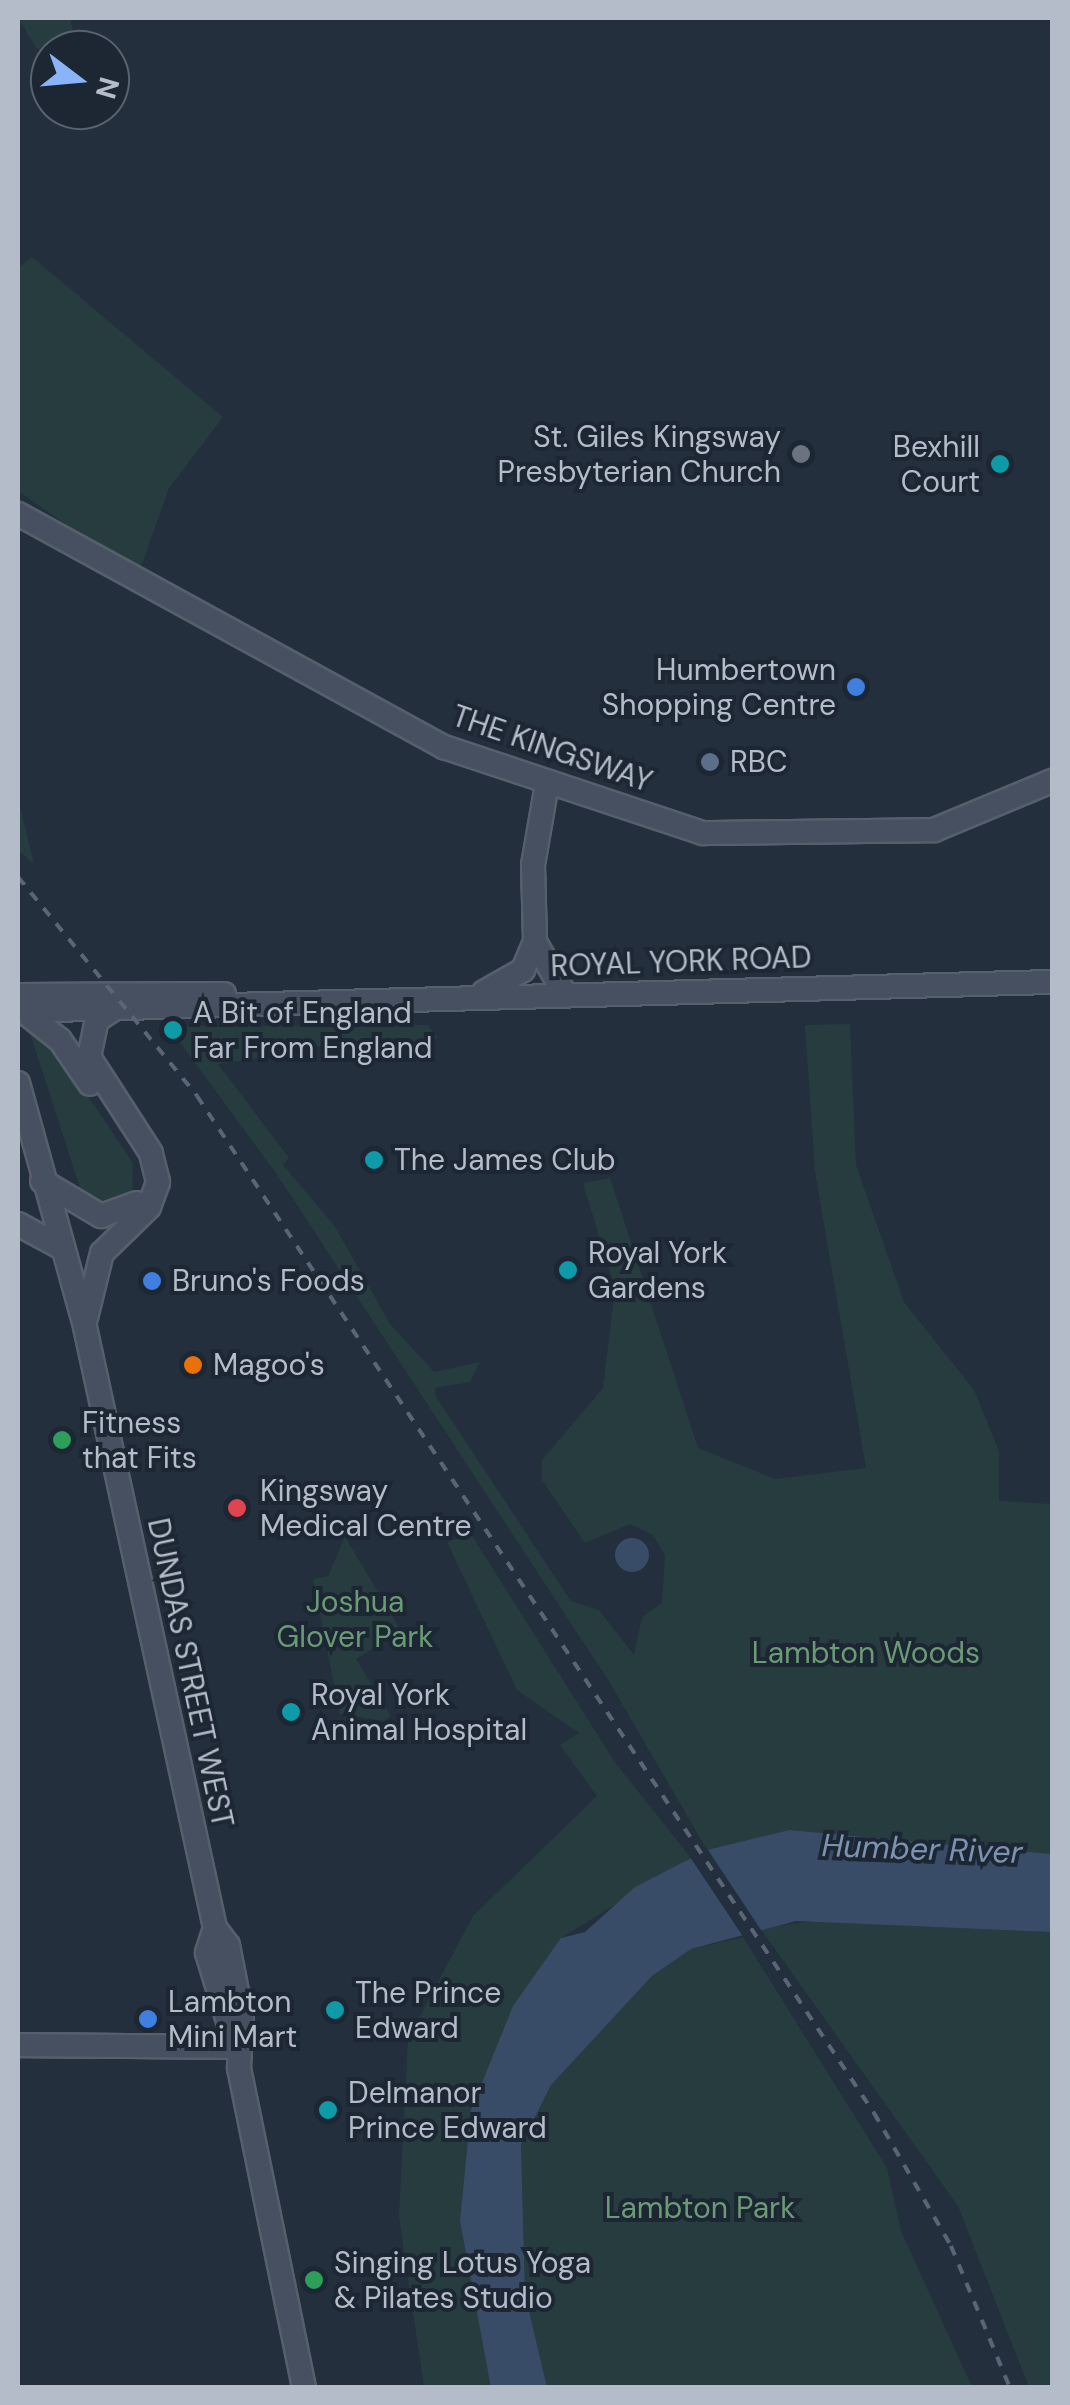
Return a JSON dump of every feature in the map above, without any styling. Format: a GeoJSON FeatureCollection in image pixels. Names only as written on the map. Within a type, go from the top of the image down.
{"type":"FeatureCollection","features":[{"type":"Feature","properties":{"kind":"main road","name":"THE KINGSWAY"},"geometry":{"type":"LineString","coordinates":[[18,514],[420,734],[547,784],[740,839],[934,830],[1052,781]]}},
{"type":"Feature","properties":{"kind":"main road"},"geometry":{"type":"LineString","coordinates":[[547,784],[533,864],[535,942],[566,996]]}},
{"type":"Feature","properties":{"kind":"main road"},"geometry":{"type":"LineString","coordinates":[[456,999],[506,986],[535,942]]}},
{"type":"Feature","properties":{"kind":"main road","name":"ROYAL YORK ROAD"},"geometry":{"type":"LineString","coordinates":[[19,1005],[456,999],[1052,982]]}},
{"type":"Feature","properties":{"kind":"main road","name":"ROYAL YORK ROAD"},"geometry":{"type":"LineString","coordinates":[[19,1005],[114,1009],[312,1002]]}},
{"type":"Feature","properties":{"kind":"main road"},"geometry":{"type":"LineString","coordinates":[[19,1005],[60,1040],[146,1172],[137,1203],[111,1217],[42,1181]]}},
{"type":"Feature","properties":{"kind":"main road"},"geometry":{"type":"LineString","coordinates":[[84,1327],[102,1253],[150,1208],[158,1182],[151,1153],[89,1057],[97,1020],[114,1009]]}},
{"type":"Feature","properties":{"kind":"main road","name":"DUNDAS STREET WEST"},"geometry":{"type":"LineString","coordinates":[[18,1082],[21,1120],[84,1327],[215,1928],[207,1953],[236,2047],[304,2388]]}},
{"type":"Feature","properties":{"kind":"main road"},"geometry":{"type":"LineString","coordinates":[[18,1224],[62,1248]]}},
{"type":"Feature","properties":{"kind":"main road"},"geometry":{"type":"LineString","coordinates":[[18,2044],[236,2047]]}},
{"type":"Feature","properties":{"kind":"green space"},"geometry":{"type":"Polygon","coordinates":[[[18,18],[70,18],[73,30],[30,30],[30,38],[18,18]]]}},
{"type":"Feature","properties":{"kind":"green space"},"geometry":{"type":"Polygon","coordinates":[[[32,257],[223,417],[169,488],[138,575],[18,491],[18,268],[32,257]]]}},
{"type":"Feature","properties":{"kind":"green space"},"geometry":{"type":"Polygon","coordinates":[[[18,799],[34,864],[18,850],[18,799]]]}},
{"type":"Feature","properties":{"kind":"green space","name":"Lambton Woods"},"geometry":{"type":"Polygon","coordinates":[[[850,1024],[856,1165],[904,1302],[974,1390],[999,1451],[999,1501],[1052,1504],[1052,1854],[789,1830],[707,1850],[610,1683],[278,1176],[168,1026],[428,1025],[437,1038],[417,1046],[264,1046],[259,1058],[218,1064],[289,1158],[283,1165],[334,1225],[390,1324],[434,1372],[480,1362],[470,1382],[435,1388],[436,1397],[571,1601],[599,1610],[634,1655],[642,1617],[662,1603],[665,1555],[653,1535],[630,1524],[585,1543],[542,1480],[542,1460],[603,1388],[615,1289],[583,1183],[610,1178],[698,1448],[775,1479],[866,1468],[815,1172],[805,1025],[850,1024]]]}},
{"type":"Feature","properties":{"kind":"green space"},"geometry":{"type":"Polygon","coordinates":[[[29,1030],[55,1047],[133,1163],[132,1194],[107,1207],[82,1194],[29,1030]]]}},
{"type":"Feature","properties":{"kind":"green space"},"geometry":{"type":"Polygon","coordinates":[[[471,1534],[614,1761],[691,1858],[561,1938],[460,2221],[491,2387],[424,2387],[399,2217],[408,2039],[473,1916],[597,1796],[560,1745],[579,1733],[517,1690],[447,1542],[471,1534]]]}},
{"type":"Feature","properties":{"kind":"green space","name":"Joshua Glover Park"},"geometry":{"type":"Polygon","coordinates":[[[345,1537],[401,1631],[356,1659],[391,1716],[384,1721],[340,1714],[313,1579],[328,1576],[345,1537]]]}},
{"type":"Feature","properties":{"kind":"green space"},"geometry":{"type":"Polygon","coordinates":[[[843,1917],[1052,1932],[1052,2387],[1029,2387],[958,2206],[760,1928],[843,1917]]]}},
{"type":"Feature","properties":{"kind":"green space","name":"Lambton Park"},"geometry":{"type":"Polygon","coordinates":[[[743,1937],[887,2168],[901,2231],[972,2387],[547,2387],[525,2294],[521,2145],[551,2085],[652,1976],[691,1949],[743,1937]]]}},
{"type":"Feature","properties":{"kind":"water"},"geometry":{"type":"Polygon","coordinates":[[[632,1538],[644,1543],[649,1555],[644,1567],[632,1572],[620,1567],[615,1555],[620,1543],[632,1538]]]}},
{"type":"Feature","properties":{"kind":"water","name":"Humber River"},"geometry":{"type":"Polygon","coordinates":[[[789,1830],[1052,1854],[1052,1932],[796,1921],[691,1949],[652,1976],[551,2085],[521,2145],[525,2294],[547,2387],[491,2388],[460,2221],[471,2110],[513,2006],[561,1938],[585,1932],[635,1887],[707,1850],[789,1830]]]}},
{"type":"Feature","properties":{"kind":"pier"},"geometry":{"type":"Polygon","coordinates":[[[705,1846],[763,1933],[746,1941],[688,1854],[705,1846]]]}},
{"type":"Feature","properties":{"kind":"railway"},"geometry":{"type":"LineString","coordinates":[[18,877],[197,1096],[874,2113],[951,2246],[1010,2388]]}},
{"type":"Feature","properties":{"kind":"place","name":"St. Giles Kingsway Presbyterian Church"},"geometry":{"type":"Point","coordinates":[801,454]}},
{"type":"Feature","properties":{"kind":"place","name":"Bexhill Court"},"geometry":{"type":"Point","coordinates":[1000,464]}},
{"type":"Feature","properties":{"kind":"place","name":"Humbertown Shopping Centre"},"geometry":{"type":"Point","coordinates":[856,687]}},
{"type":"Feature","properties":{"kind":"place","name":"RBC"},"geometry":{"type":"Point","coordinates":[710,762]}},
{"type":"Feature","properties":{"kind":"place","name":"A Bit of England Far From England"},"geometry":{"type":"Point","coordinates":[173,1030]}},
{"type":"Feature","properties":{"kind":"place","name":"The James Club"},"geometry":{"type":"Point","coordinates":[374,1160]}},
{"type":"Feature","properties":{"kind":"place","name":"Royal York Gardens"},"geometry":{"type":"Point","coordinates":[568,1270]}},
{"type":"Feature","properties":{"kind":"place","name":"Bruno's Foods"},"geometry":{"type":"Point","coordinates":[152,1281]}},
{"type":"Feature","properties":{"kind":"place","name":"Magoo's"},"geometry":{"type":"Point","coordinates":[193,1365]}},
{"type":"Feature","properties":{"kind":"place","name":"Fitness that Fits"},"geometry":{"type":"Point","coordinates":[62,1440]}},
{"type":"Feature","properties":{"kind":"place","name":"Kingsway Medical Centre"},"geometry":{"type":"Point","coordinates":[237,1508]}},
{"type":"Feature","properties":{"kind":"place","name":"Royal York Animal Hospital"},"geometry":{"type":"Point","coordinates":[291,1712]}},
{"type":"Feature","properties":{"kind":"place","name":"The Prince Edward"},"geometry":{"type":"Point","coordinates":[335,2010]}},
{"type":"Feature","properties":{"kind":"place","name":"Lambton Mini Mart"},"geometry":{"type":"Point","coordinates":[148,2019]}},
{"type":"Feature","properties":{"kind":"place","name":"Delmanor Prince Edward"},"geometry":{"type":"Point","coordinates":[328,2110]}},
{"type":"Feature","properties":{"kind":"place","name":"Singing Lotus Yoga & Pilates Studio"},"geometry":{"type":"Point","coordinates":[314,2280]}}]}
